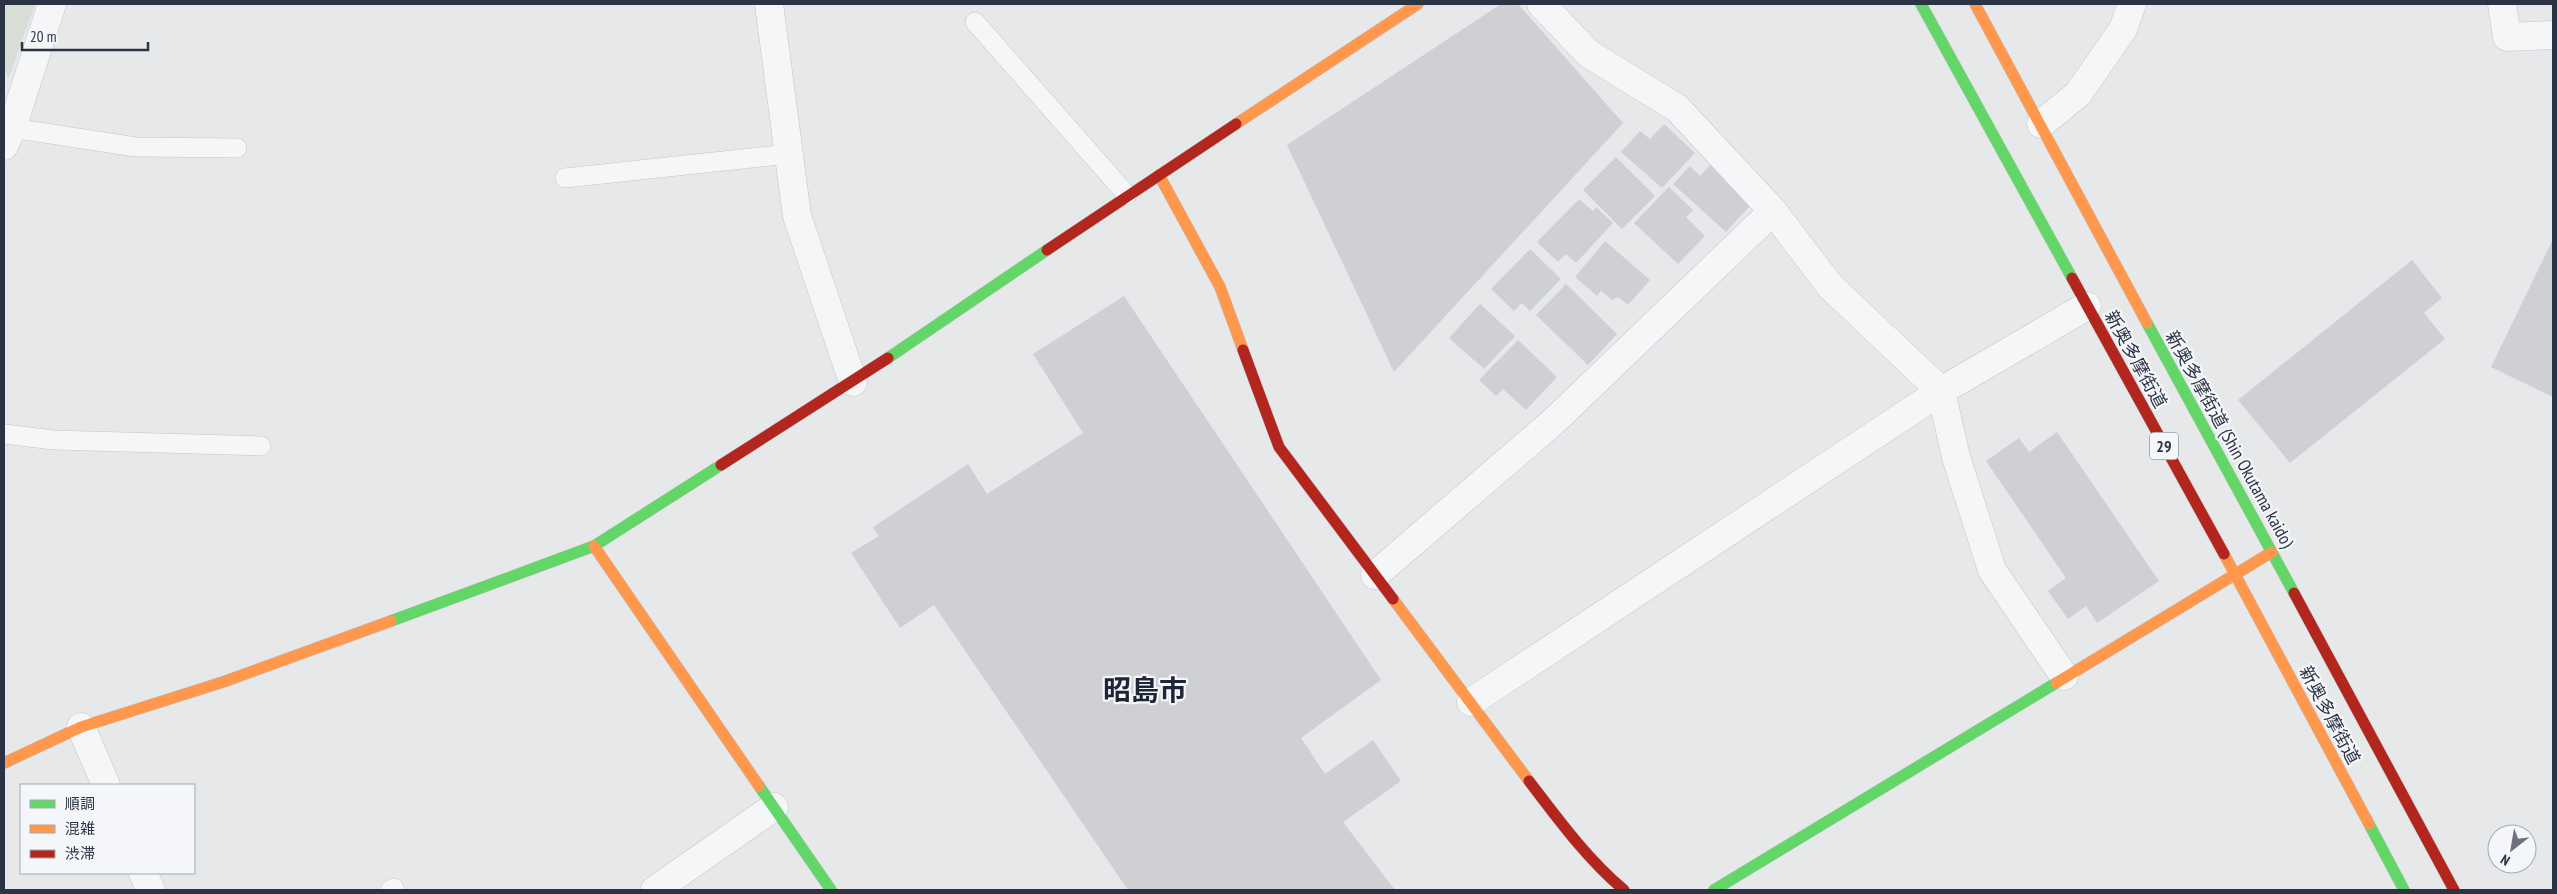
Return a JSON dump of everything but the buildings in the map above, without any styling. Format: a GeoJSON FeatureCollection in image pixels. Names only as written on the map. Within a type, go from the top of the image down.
{"type":"FeatureCollection","features":[{"type":"Feature","properties":{"kind":"street"},"geometry":{"type":"LineString","coordinates":[[8,137],[52,4]]}},
{"type":"Feature","properties":{"kind":"street"},"geometry":{"type":"LineString","coordinates":[[769,4],[797,216],[853,382]]}},
{"type":"Feature","properties":{"kind":"street"},"geometry":{"type":"LineString","coordinates":[[4,763],[81,727],[223,682],[594,546],[853,382],[1128,195],[1418,4]]}},
{"type":"Feature","properties":{"kind":"street"},"geometry":{"type":"LineString","coordinates":[[1541,4],[1589,54],[1677,108],[1773,211],[1830,286],[1941,391],[1956,457],[1992,570],[2064,676]]}},
{"type":"Feature","properties":{"kind":"street","name":"新奥多摩街道"},"geometry":{"type":"LineString","coordinates":[[1921,4],[2235,573],[2404,890]]}},
{"type":"Feature","properties":{"kind":"street","name":"新奥多摩街道 (Shin Okutama kaido)"},"geometry":{"type":"LineString","coordinates":[[1975,4],[2454,890]]}},
{"type":"Feature","properties":{"kind":"street"},"geometry":{"type":"LineString","coordinates":[[2041,124],[2078,94],[2123,29],[2132,4]]}},
{"type":"Feature","properties":{"kind":"street"},"geometry":{"type":"LineString","coordinates":[[2502,4],[2507,37],[2553,35]]}},
{"type":"Feature","properties":{"kind":"street"},"geometry":{"type":"LineString","coordinates":[[1159,175],[1220,287],[1279,446],[1558,819],[1611,879],[1624,890]]}},
{"type":"Feature","properties":{"kind":"street"},"geometry":{"type":"LineString","coordinates":[[1375,575],[1552,422],[1773,211]]}},
{"type":"Feature","properties":{"kind":"street"},"geometry":{"type":"LineString","coordinates":[[1471,702],[1941,391],[2087,306]]}},
{"type":"Feature","properties":{"kind":"street"},"geometry":{"type":"LineString","coordinates":[[594,546],[831,890]]}},
{"type":"Feature","properties":{"kind":"street"},"geometry":{"type":"LineString","coordinates":[[1714,890],[2064,676],[2272,552]]}},
{"type":"Feature","properties":{"kind":"street"},"geometry":{"type":"LineString","coordinates":[[81,727],[106,784]]}},
{"type":"Feature","properties":{"kind":"street"},"geometry":{"type":"LineString","coordinates":[[655,890],[774,807]]}},
{"type":"Feature","properties":{"kind":"street"},"geometry":{"type":"LineString","coordinates":[[143,874],[151,890]]}},
{"type":"Feature","properties":{"kind":"lane"},"geometry":{"type":"LineString","coordinates":[[976,22],[1128,195]]}},
{"type":"Feature","properties":{"kind":"lane"},"geometry":{"type":"LineString","coordinates":[[8,137],[136,147],[237,148]]}},
{"type":"Feature","properties":{"kind":"lane"},"geometry":{"type":"LineString","coordinates":[[565,178],[789,154]]}},
{"type":"Feature","properties":{"kind":"lane"},"geometry":{"type":"LineString","coordinates":[[4,434],[54,440],[261,446]]}},
{"type":"Feature","properties":{"kind":"shaded area"},"geometry":{"type":"Polygon","coordinates":[[[4,4],[35,4],[9,77],[4,70],[4,4]]]}},
{"type":"Feature","properties":{"kind":"traffic: fast"},"geometry":{"type":"LineString","coordinates":[[1921,4],[2072,278]]}},
{"type":"Feature","properties":{"kind":"traffic: fast"},"geometry":{"type":"LineString","coordinates":[[888,358],[1047,250]]}},
{"type":"Feature","properties":{"kind":"traffic: fast"},"geometry":{"type":"LineString","coordinates":[[2147,323],[2294,593]]}},
{"type":"Feature","properties":{"kind":"traffic: fast"},"geometry":{"type":"LineString","coordinates":[[391,621],[594,546],[721,465]]}},
{"type":"Feature","properties":{"kind":"traffic: fast"},"geometry":{"type":"LineString","coordinates":[[1714,890],[2056,683]]}},
{"type":"Feature","properties":{"kind":"traffic: fast"},"geometry":{"type":"LineString","coordinates":[[759,786],[831,890]]}},
{"type":"Feature","properties":{"kind":"traffic: fast"},"geometry":{"type":"LineString","coordinates":[[2369,824],[2404,890]]}},
{"type":"Feature","properties":{"kind":"traffic: slow"},"geometry":{"type":"LineString","coordinates":[[1236,124],[1418,4]]}},
{"type":"Feature","properties":{"kind":"traffic: slow"},"geometry":{"type":"LineString","coordinates":[[1975,4],[2147,323]]}},
{"type":"Feature","properties":{"kind":"traffic: slow"},"geometry":{"type":"LineString","coordinates":[[1159,175],[1220,287],[1243,350]]}},
{"type":"Feature","properties":{"kind":"traffic: slow"},"geometry":{"type":"LineString","coordinates":[[594,546],[759,786]]}},
{"type":"Feature","properties":{"kind":"traffic: slow"},"geometry":{"type":"LineString","coordinates":[[2056,683],[2272,552]]}},
{"type":"Feature","properties":{"kind":"traffic: slow"},"geometry":{"type":"LineString","coordinates":[[2224,554],[2369,824]]}},
{"type":"Feature","properties":{"kind":"traffic: slow"},"geometry":{"type":"LineString","coordinates":[[1393,599],[1529,781]]}},
{"type":"Feature","properties":{"kind":"traffic: slow"},"geometry":{"type":"LineString","coordinates":[[4,763],[81,727],[223,682],[391,621]]}},
{"type":"Feature","properties":{"kind":"traffic: jam"},"geometry":{"type":"LineString","coordinates":[[1047,250],[1236,124]]}},
{"type":"Feature","properties":{"kind":"traffic: jam"},"geometry":{"type":"LineString","coordinates":[[2072,278],[2224,554]]}},
{"type":"Feature","properties":{"kind":"traffic: jam"},"geometry":{"type":"LineString","coordinates":[[1243,350],[1279,447],[1393,599]]}},
{"type":"Feature","properties":{"kind":"traffic: jam"},"geometry":{"type":"LineString","coordinates":[[721,465],[888,358]]}},
{"type":"Feature","properties":{"kind":"traffic: jam"},"geometry":{"type":"LineString","coordinates":[[2294,593],[2454,890]]}},
{"type":"Feature","properties":{"kind":"traffic: jam"},"geometry":{"type":"LineString","coordinates":[[1529,781],[1585,852],[1624,890]]}},
{"type":"Feature","properties":{"kind":"district","name":"昭島市"},"geometry":{"type":"Point","coordinates":[1145,689]}}]}
